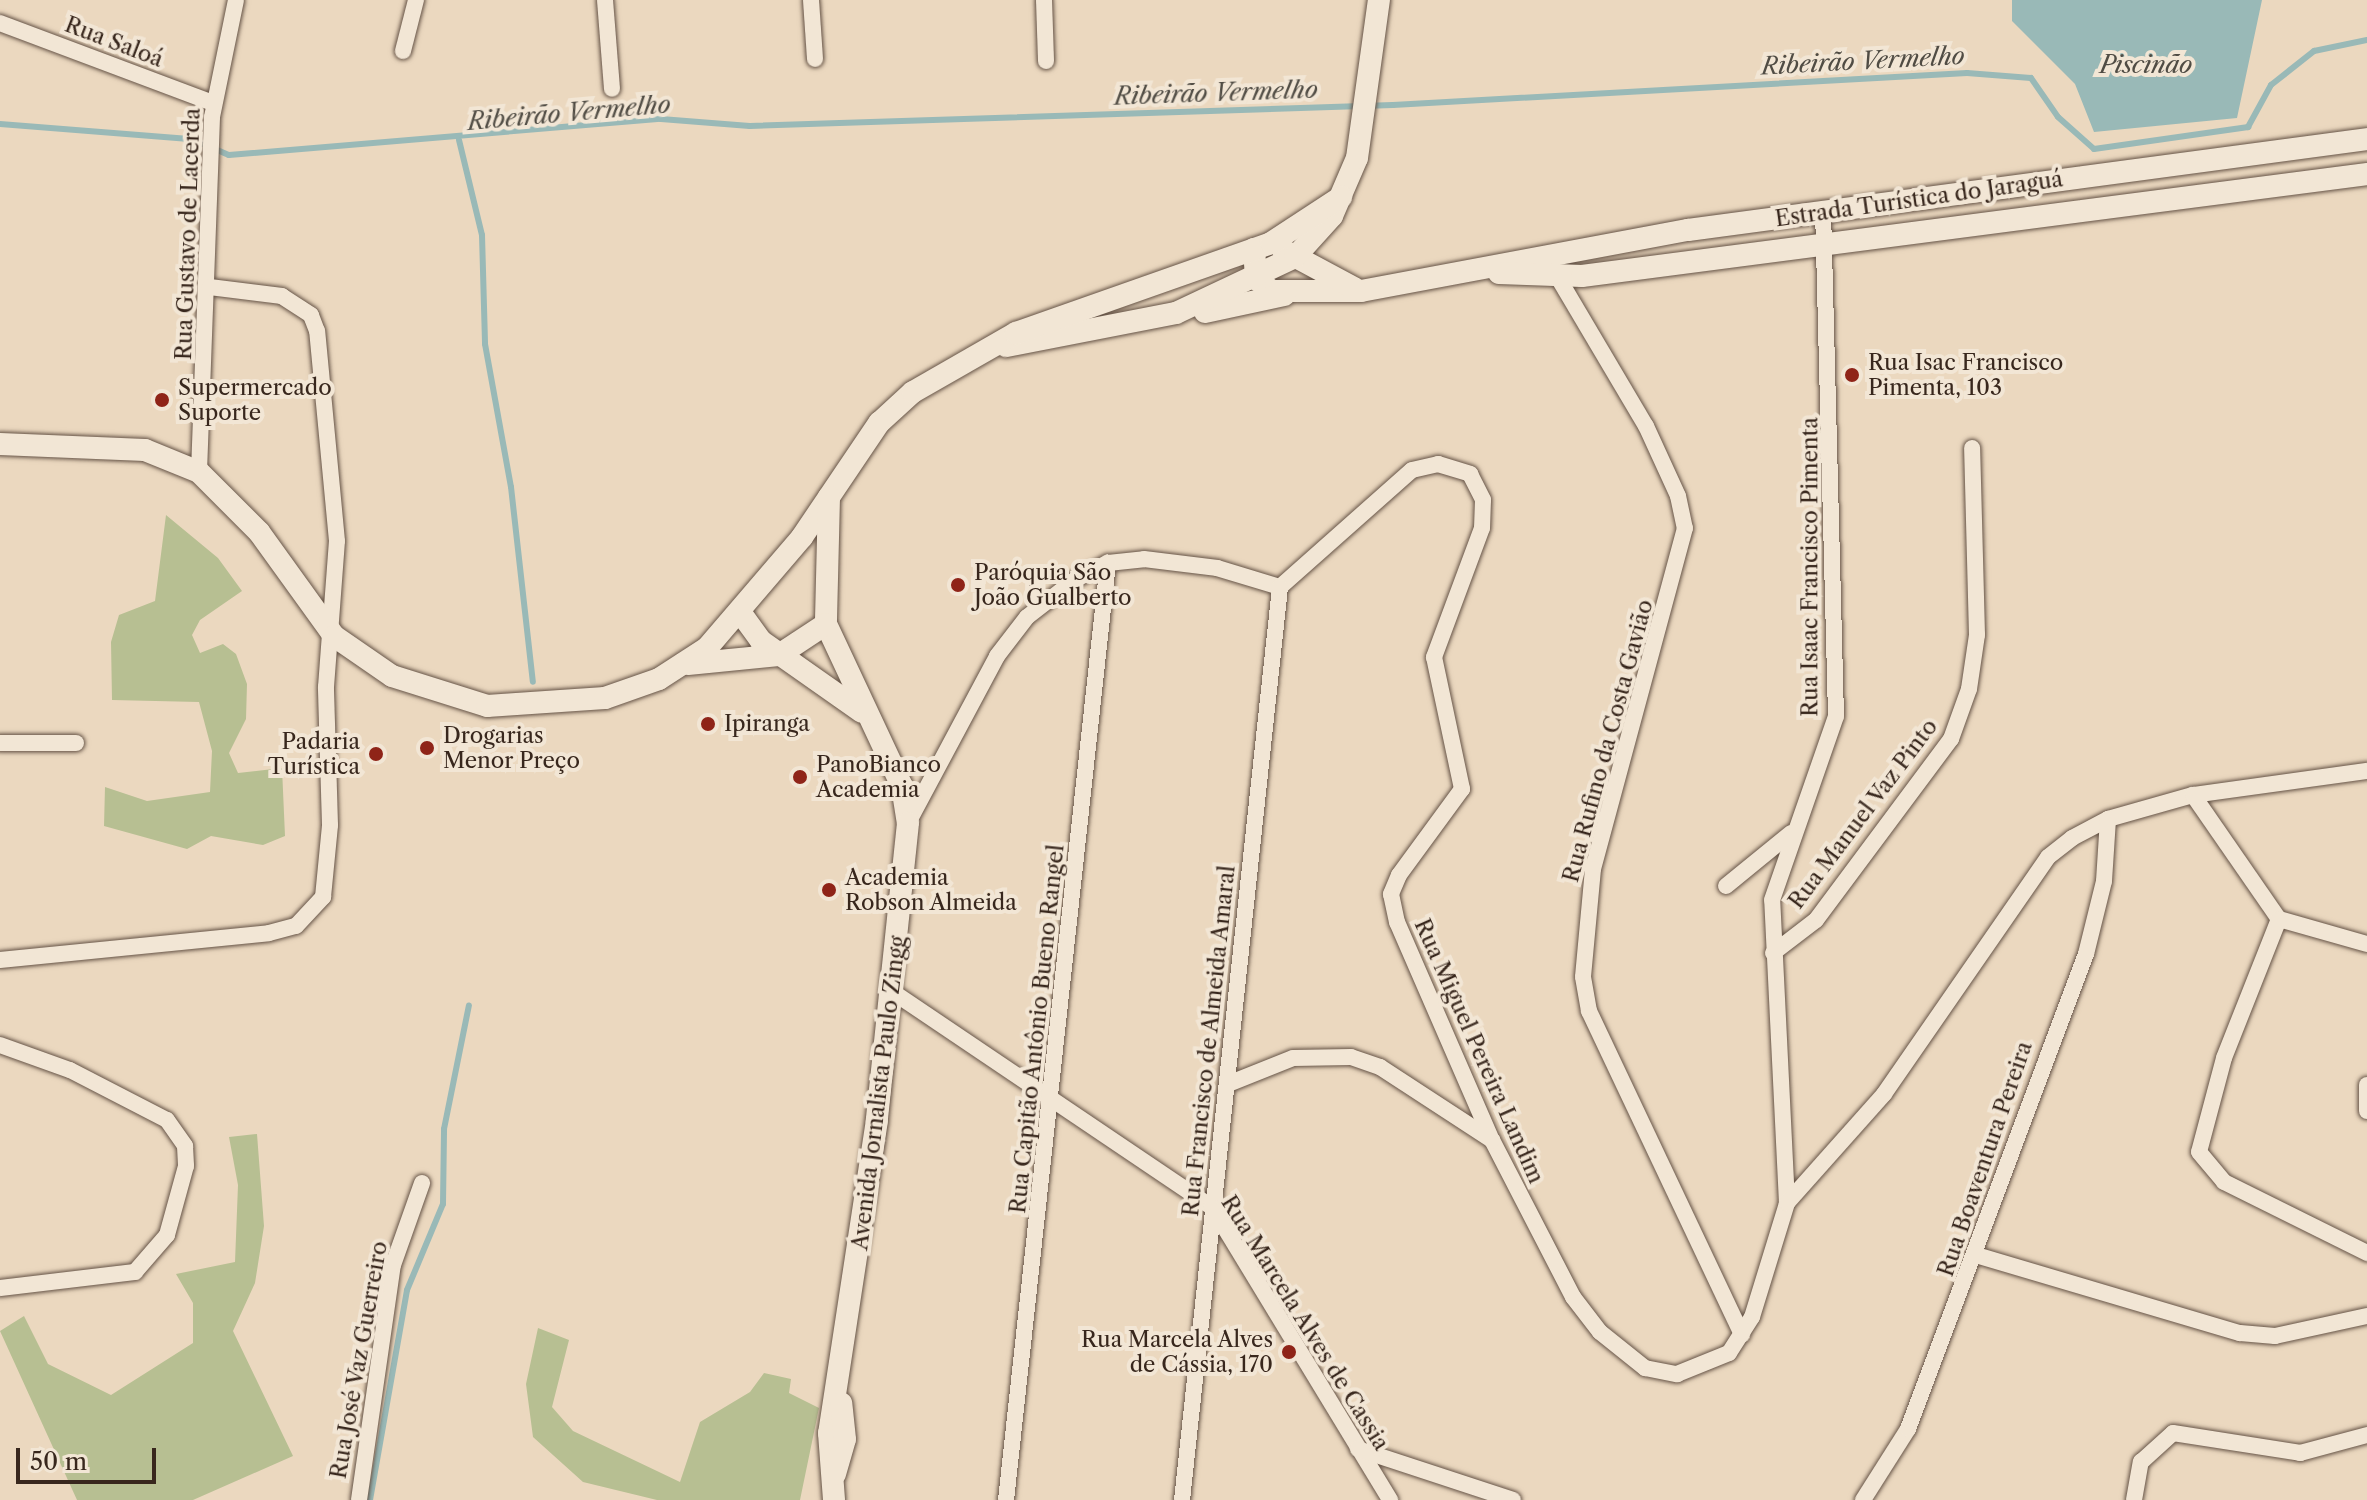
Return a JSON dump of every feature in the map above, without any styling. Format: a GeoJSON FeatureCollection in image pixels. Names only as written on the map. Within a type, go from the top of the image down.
{"type":"FeatureCollection","features":[{"type":"Feature","properties":{"kind":"main road"},"geometry":{"type":"LineString","coordinates":[[981,349],[1176,313],[1256,279],[1295,257],[1341,197],[1364,125],[1379,0]]}},
{"type":"Feature","properties":{"kind":"main road","name":"Estrada Turística do Jaraguá"},"geometry":{"type":"LineString","coordinates":[[1176,313],[1284,295],[1361,291],[1548,254],[1823,211],[2367,139]]}},
{"type":"Feature","properties":{"kind":"main road","name":"Estrada Turística do Jaraguá"},"geometry":{"type":"LineString","coordinates":[[1473,271],[1556,277],[1827,247],[2367,174]]}},
{"type":"Feature","properties":{"kind":"main road"},"geometry":{"type":"LineString","coordinates":[[688,664],[740,612],[802,537],[879,423],[981,349],[1263,246],[1341,197]]}},
{"type":"Feature","properties":{"kind":"main road"},"geometry":{"type":"LineString","coordinates":[[1263,246],[1295,257],[1361,291]]}},
{"type":"Feature","properties":{"kind":"main road"},"geometry":{"type":"LineString","coordinates":[[1256,279],[1263,246]]}},
{"type":"Feature","properties":{"kind":"main road"},"geometry":{"type":"LineString","coordinates":[[1256,279],[1284,295]]}},
{"type":"Feature","properties":{"kind":"main road"},"geometry":{"type":"LineString","coordinates":[[0,444],[145,450],[199,472],[259,532],[334,636],[392,676],[487,706],[605,698],[688,664],[779,655],[826,624]]}},
{"type":"Feature","properties":{"kind":"main road","name":"Avenida Jornalista Paulo Zingg"},"geometry":{"type":"LineString","coordinates":[[829,493],[826,624],[863,712],[902,786],[908,823],[893,992],[838,1387],[845,1439],[833,1490]]}},
{"type":"Feature","properties":{"kind":"main road"},"geometry":{"type":"LineString","coordinates":[[802,537],[817,541],[826,558]]}},
{"type":"Feature","properties":{"kind":"main road","name":"Avenida Jornalista Paulo Zingg"},"geometry":{"type":"LineString","coordinates":[[740,612],[779,655],[863,712]]}},
{"type":"Feature","properties":{"kind":"street","name":"Rua Gustavo de Lacerda"},"geometry":{"type":"LineString","coordinates":[[199,472],[210,287],[213,110],[236,0]]}},
{"type":"Feature","properties":{"kind":"street"},"geometry":{"type":"LineString","coordinates":[[403,51],[416,0]]}},
{"type":"Feature","properties":{"kind":"street"},"geometry":{"type":"LineString","coordinates":[[605,0],[612,89]]}},
{"type":"Feature","properties":{"kind":"street"},"geometry":{"type":"LineString","coordinates":[[811,0],[815,59]]}},
{"type":"Feature","properties":{"kind":"street"},"geometry":{"type":"LineString","coordinates":[[1044,0],[1046,61]]}},
{"type":"Feature","properties":{"kind":"street","name":"Rua Saloá"},"geometry":{"type":"LineString","coordinates":[[0,23],[213,110]]}},
{"type":"Feature","properties":{"kind":"street","name":"Rua Isaac Francisco Pimenta"},"geometry":{"type":"LineString","coordinates":[[1742,1335],[1787,1203],[1772,900],[1791,833],[1836,716],[1827,247],[1823,211]]}},
{"type":"Feature","properties":{"kind":"street","name":"Rua Rufino da Costa Gavião"},"geometry":{"type":"LineString","coordinates":[[1548,254],[1556,277],[1646,426],[1678,496],[1685,528],[1593,869],[1583,977],[1589,1011],[1742,1335]]}},
{"type":"Feature","properties":{"kind":"street"},"geometry":{"type":"LineString","coordinates":[[0,960],[269,933],[312,914],[328,871],[326,687],[334,636],[337,541],[317,331],[311,315],[282,296],[210,287]]}},
{"type":"Feature","properties":{"kind":"street","name":"Rua Manuel Vaz Pinto"},"geometry":{"type":"LineString","coordinates":[[1773,953],[1816,920],[1951,739],[1969,689],[1977,635],[1972,448]]}},
{"type":"Feature","properties":{"kind":"street","name":"Rua Miguel Pereira Landim"},"geometry":{"type":"LineString","coordinates":[[1280,587],[1412,470],[1455,467],[1478,486],[1482,528],[1434,657],[1462,789],[1391,894],[1492,1140],[1573,1297],[1622,1353],[1645,1368],[1677,1374],[1729,1353],[1742,1335]]}},
{"type":"Feature","properties":{"kind":"street"},"geometry":{"type":"LineString","coordinates":[[908,823],[997,656],[1027,617],[1108,563],[1181,561],[1280,587]]}},
{"type":"Feature","properties":{"kind":"street","name":"Rua Capitão Antônio Bueno Rangel"},"geometry":{"type":"LineString","coordinates":[[1006,1500],[1054,1094],[1108,563]]}},
{"type":"Feature","properties":{"kind":"street","name":"Rua Francisco de Almeida Amaral"},"geometry":{"type":"LineString","coordinates":[[1182,1500],[1280,587]]}},
{"type":"Feature","properties":{"kind":"street"},"geometry":{"type":"LineString","coordinates":[[0,743],[76,743]]}},
{"type":"Feature","properties":{"kind":"street"},"geometry":{"type":"LineString","coordinates":[[1787,1203],[1884,1094],[2048,857],[2108,819],[2193,795],[2367,771]]}},
{"type":"Feature","properties":{"kind":"street"},"geometry":{"type":"LineString","coordinates":[[2193,795],[2279,919],[2367,944]]}},
{"type":"Feature","properties":{"kind":"street","name":"Rua Boaventura Pereira"},"geometry":{"type":"LineString","coordinates":[[1863,1500],[1908,1429],[1976,1255],[2086,954],[2104,881],[2108,819]]}},
{"type":"Feature","properties":{"kind":"street"},"geometry":{"type":"LineString","coordinates":[[1726,886],[1791,833]]}},
{"type":"Feature","properties":{"kind":"street"},"geometry":{"type":"LineString","coordinates":[[2279,919],[2224,1058],[2199,1152],[2224,1182],[2367,1253]]}},
{"type":"Feature","properties":{"kind":"street","name":"Rua Marcela Alves de Cassia"},"geometry":{"type":"LineString","coordinates":[[893,992],[1054,1094],[1212,1207],[1390,1500]]}},
{"type":"Feature","properties":{"kind":"street"},"geometry":{"type":"LineString","coordinates":[[0,1045],[70,1070],[167,1120],[185,1146],[186,1166],[167,1235],[135,1272],[0,1288]]}},
{"type":"Feature","properties":{"kind":"street"},"geometry":{"type":"LineString","coordinates":[[1228,1084],[1293,1058],[1351,1057],[1380,1067],[1492,1140]]}},
{"type":"Feature","properties":{"kind":"street"},"geometry":{"type":"LineString","coordinates":[[2367,1085],[2367,1111]]}},
{"type":"Feature","properties":{"kind":"street","name":"Rua José Vaz Guerreiro"},"geometry":{"type":"LineString","coordinates":[[359,1500],[393,1265],[422,1183]]}},
{"type":"Feature","properties":{"kind":"street"},"geometry":{"type":"LineString","coordinates":[[1976,1255],[2240,1333],[2275,1336],[2367,1316]]}},
{"type":"Feature","properties":{"kind":"street"},"geometry":{"type":"LineString","coordinates":[[2134,1500],[2141,1462],[2173,1433],[2300,1453],[2367,1435]]}},
{"type":"Feature","properties":{"kind":"street"},"geometry":{"type":"LineString","coordinates":[[1358,1449],[1513,1500]]}},
{"type":"Feature","properties":{"kind":"green space"},"geometry":{"type":"Polygon","coordinates":[[[166,515],[218,558],[242,591],[200,620],[192,635],[200,653],[223,644],[236,654],[247,684],[246,719],[229,753],[238,773],[282,768],[285,836],[263,845],[211,836],[187,849],[104,826],[105,787],[147,801],[210,792],[212,751],[199,702],[112,700],[111,642],[119,615],[155,601],[166,515]]]}},
{"type":"Feature","properties":{"kind":"green space"},"geometry":{"type":"Polygon","coordinates":[[[257,1134],[264,1226],[255,1283],[233,1331],[293,1456],[193,1500],[77,1500],[0,1331],[24,1316],[48,1364],[111,1395],[193,1343],[193,1303],[176,1274],[235,1262],[238,1185],[229,1137],[257,1134]]]}},
{"type":"Feature","properties":{"kind":"green space"},"geometry":{"type":"Polygon","coordinates":[[[538,1328],[569,1340],[552,1407],[573,1431],[680,1482],[700,1422],[750,1392],[764,1373],[791,1379],[789,1393],[819,1408],[800,1500],[657,1500],[583,1482],[533,1437],[526,1384],[538,1328]]]}},
{"type":"Feature","properties":{"kind":"water","name":"Piscinão"},"geometry":{"type":"Polygon","coordinates":[[[2012,0],[2262,0],[2237,118],[2094,132],[2075,84],[2012,21],[2012,0]]]}},
{"type":"Feature","properties":{"kind":"waterway","name":"Ribeirão Vermelho"},"geometry":{"type":"LineString","coordinates":[[0,124],[192,139],[229,155],[661,119],[750,126],[1393,105],[1967,73],[2031,78],[2058,117],[2094,149],[2248,127],[2271,85],[2314,51],[2367,40]]}},
{"type":"Feature","properties":{"kind":"waterway"},"geometry":{"type":"LineString","coordinates":[[459,140],[482,235],[485,344],[511,487],[533,682]]}},
{"type":"Feature","properties":{"kind":"waterway"},"geometry":{"type":"LineString","coordinates":[[370,1500],[407,1290],[443,1204],[444,1129],[469,1005]]}},
{"type":"Feature","properties":{"kind":"place","name":"Rua Isac Francisco Pimenta, 103"},"geometry":{"type":"Point","coordinates":[1852,375]}},
{"type":"Feature","properties":{"kind":"place","name":"Supermercado Suporte"},"geometry":{"type":"Point","coordinates":[162,400]}},
{"type":"Feature","properties":{"kind":"place","name":"Paróquia São João Gualberto"},"geometry":{"type":"Point","coordinates":[958,585]}},
{"type":"Feature","properties":{"kind":"place","name":"Ipiranga"},"geometry":{"type":"Point","coordinates":[708,724]}},
{"type":"Feature","properties":{"kind":"place","name":"Drogarias Menor Preço"},"geometry":{"type":"Point","coordinates":[427,748]}},
{"type":"Feature","properties":{"kind":"place","name":"Padaria Turística"},"geometry":{"type":"Point","coordinates":[376,754]}},
{"type":"Feature","properties":{"kind":"place","name":"PanoBianco Academia"},"geometry":{"type":"Point","coordinates":[800,777]}},
{"type":"Feature","properties":{"kind":"place","name":"Academia Robson Almeida"},"geometry":{"type":"Point","coordinates":[829,890]}},
{"type":"Feature","properties":{"kind":"place","name":"Rua Marcela Alves de Cássia, 170"},"geometry":{"type":"Point","coordinates":[1289,1352]}}]}
